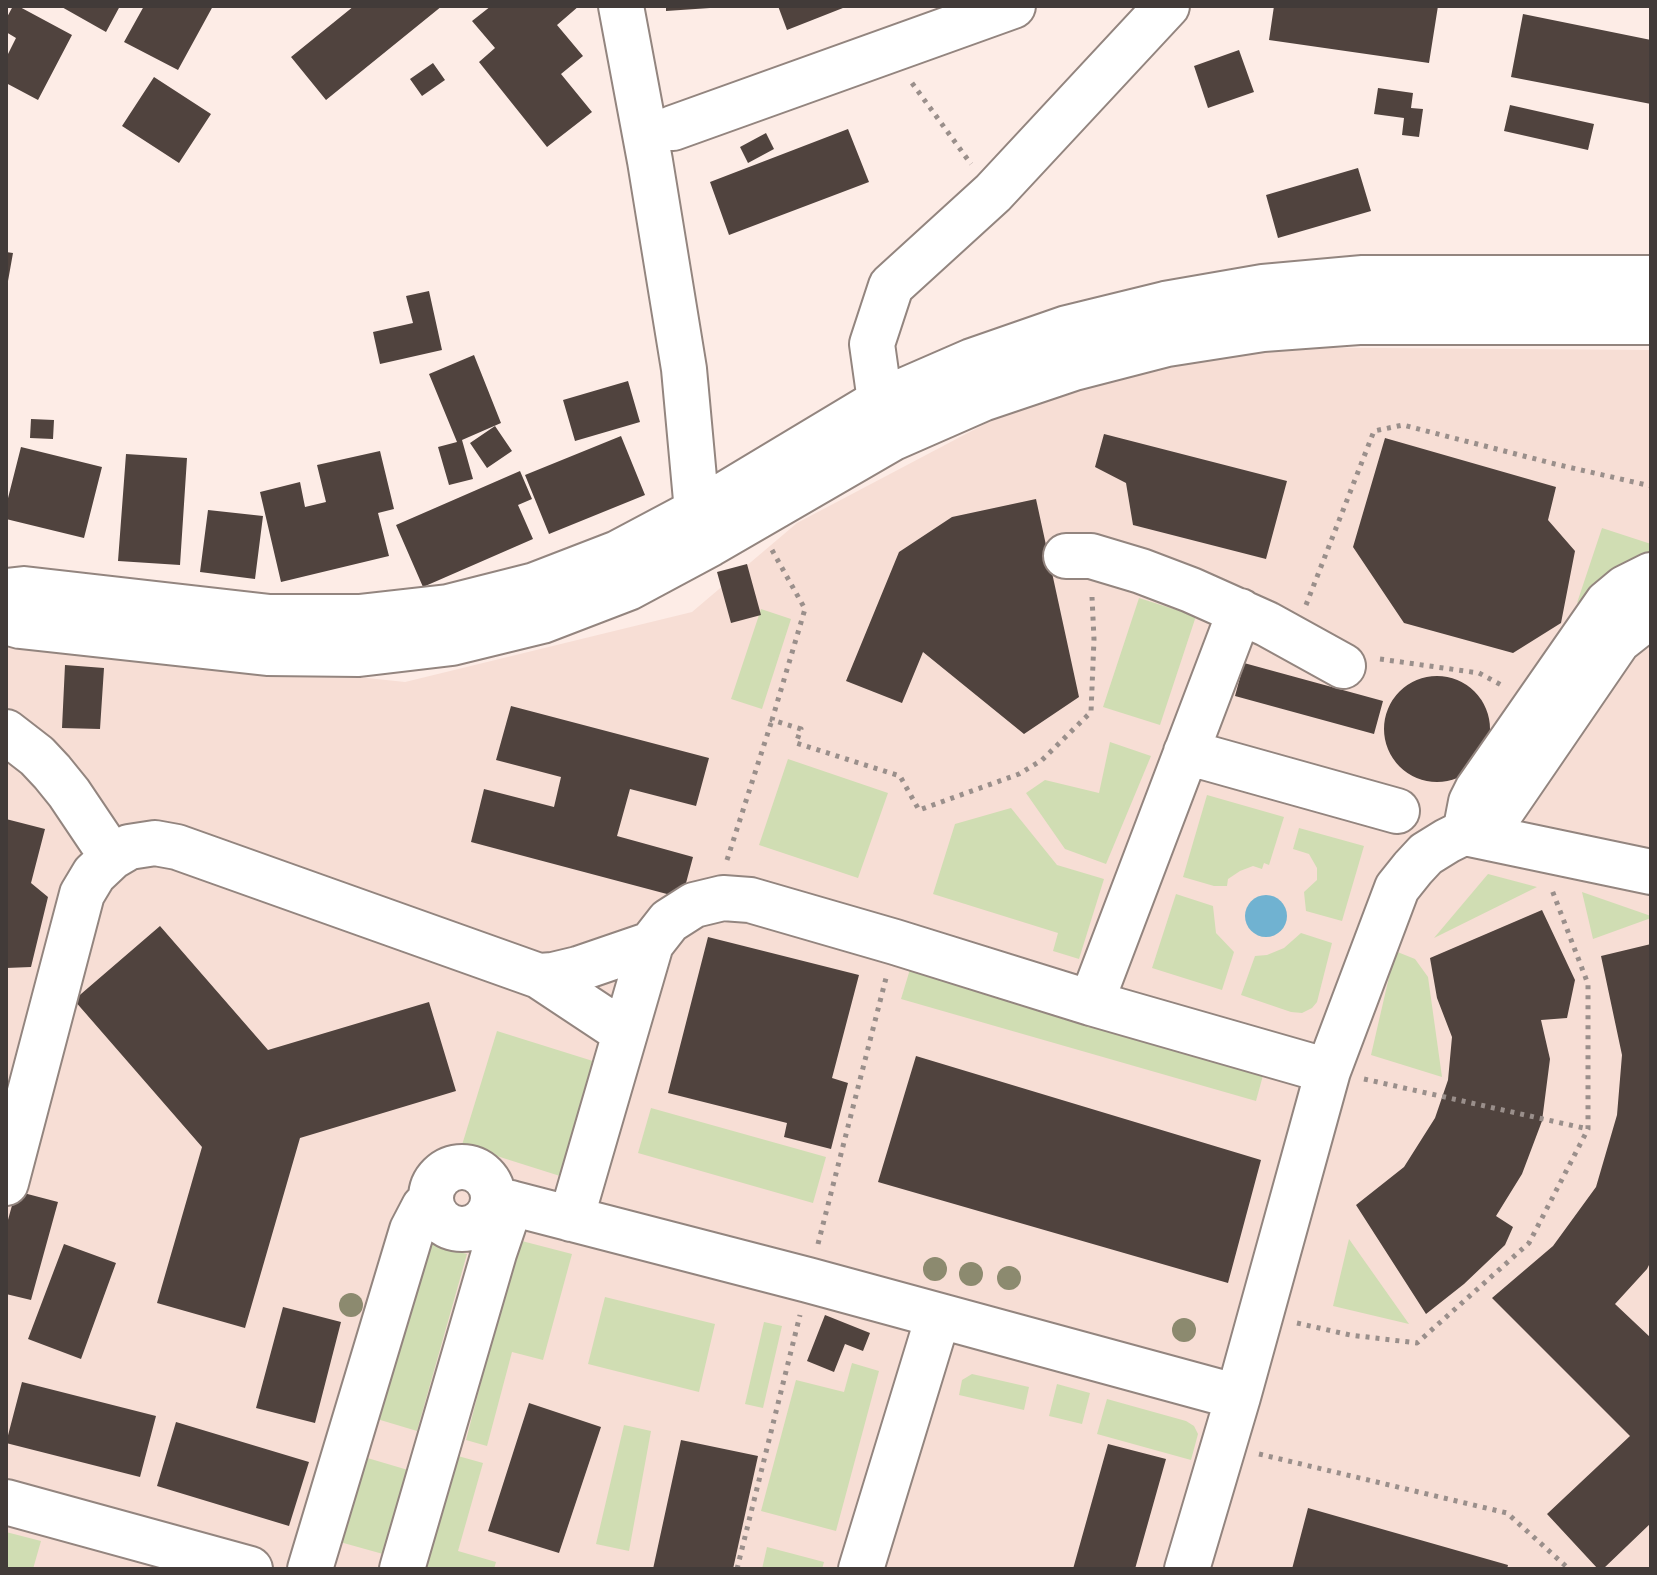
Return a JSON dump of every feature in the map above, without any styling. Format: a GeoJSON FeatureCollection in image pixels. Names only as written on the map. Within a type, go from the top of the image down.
{"type":"FeatureCollection","features":[{"type":"Feature","properties":{"kind":"street"},"geometry":{"type":"LineString","coordinates":[[621,6],[684,369],[697,511]]}},
{"type":"Feature","properties":{"kind":"street"},"geometry":{"type":"LineString","coordinates":[[673,128],[1013,6]]}},
{"type":"Feature","properties":{"kind":"street"},"geometry":{"type":"LineString","coordinates":[[887,419],[872,344],[891,286],[993,193],[1167,6]]}},
{"type":"Feature","properties":{"kind":"street"},"geometry":{"type":"LineString","coordinates":[[6,622],[267,653],[359,654],[452,643],[542,621],[628,588],[710,544],[972,361],[1067,328],[1165,304],[1263,287],[1363,278],[1651,278]]}},
{"type":"Feature","properties":{"kind":"street"},"geometry":{"type":"LineString","coordinates":[[6,591],[24,589],[270,617],[359,617],[448,607],[535,585],[618,553],[887,419],[982,399],[1074,368],[1167,344],[1249,331],[1359,322],[1651,322]]}},
{"type":"Feature","properties":{"kind":"street"},"geometry":{"type":"LineString","coordinates":[[1078,556],[1141,571],[1240,611],[1343,666]]}},
{"type":"Feature","properties":{"kind":"street"},"geometry":{"type":"LineString","coordinates":[[1465,833],[1471,802],[1477,790],[1607,603],[1625,588],[1651,575]]}},
{"type":"Feature","properties":{"kind":"street"},"geometry":{"type":"LineString","coordinates":[[1091,1003],[1240,611]]}},
{"type":"Feature","properties":{"kind":"street"},"geometry":{"type":"LineString","coordinates":[[1187,1569],[1328,1071],[1397,888],[1426,854],[1491,819],[1503,809],[1618,641],[1651,617]]}},
{"type":"Feature","properties":{"kind":"street"},"geometry":{"type":"LineString","coordinates":[[6,732],[52,772],[112,857]]}},
{"type":"Feature","properties":{"kind":"street"},"geometry":{"type":"LineString","coordinates":[[1186,752],[1397,811]]}},
{"type":"Feature","properties":{"kind":"street"},"geometry":{"type":"LineString","coordinates":[[1465,833],[1651,872]]}},
{"type":"Feature","properties":{"kind":"street"},"geometry":{"type":"LineString","coordinates":[[6,1183],[82,894],[94,874],[112,857],[129,847],[155,843],[177,847],[539,976],[625,1033]]}},
{"type":"Feature","properties":{"kind":"street"},"geometry":{"type":"LineString","coordinates":[[571,1219],[651,944],[669,921],[694,905],[723,898],[750,900],[1328,1071]]}},
{"type":"Feature","properties":{"kind":"street"},"geometry":{"type":"LineString","coordinates":[[539,976],[578,969],[651,944]]}},
{"type":"Feature","properties":{"kind":"street"},"geometry":{"type":"LineString","coordinates":[[310,1569],[412,1230],[431,1200],[436,1180],[450,1169],[459,1167],[476,1170],[490,1182],[496,1218],[402,1569]]}},
{"type":"Feature","properties":{"kind":"street"},"geometry":{"type":"LineString","coordinates":[[496,1218],[571,1219],[1238,1397]]}},
{"type":"Feature","properties":{"kind":"street"},"geometry":{"type":"LineString","coordinates":[[861,1569],[938,1317]]}},
{"type":"Feature","properties":{"kind":"street"},"geometry":{"type":"LineString","coordinates":[[6,1502],[250,1569]]}},
{"type":"Feature","properties":{"kind":"path"},"geometry":{"type":"LineString","coordinates":[[912,83],[993,193]]}},
{"type":"Feature","properties":{"kind":"path"},"geometry":{"type":"LineString","coordinates":[[1293,638],[1374,431],[1403,425],[1651,486]]}},
{"type":"Feature","properties":{"kind":"path"},"geometry":{"type":"LineString","coordinates":[[713,900],[805,609],[770,546]]}},
{"type":"Feature","properties":{"kind":"path"},"geometry":{"type":"LineString","coordinates":[[772,720],[801,729],[796,743],[900,776],[919,810],[1019,774],[1042,760],[1091,712],[1094,639],[1078,556]]}},
{"type":"Feature","properties":{"kind":"path"},"geometry":{"type":"LineString","coordinates":[[1343,666],[1349,654],[1479,673],[1513,692]]}},
{"type":"Feature","properties":{"kind":"path"},"geometry":{"type":"LineString","coordinates":[[1261,1315],[1350,1335],[1417,1343],[1529,1243],[1588,1129],[1588,984],[1536,848]]}},
{"type":"Feature","properties":{"kind":"path"},"geometry":{"type":"LineString","coordinates":[[737,1569],[895,942]]}},
{"type":"Feature","properties":{"kind":"path"},"geometry":{"type":"LineString","coordinates":[[1328,1071],[1588,1129]]}},
{"type":"Feature","properties":{"kind":"path"},"geometry":{"type":"LineString","coordinates":[[1224,1446],[1507,1513],[1569,1569]]}},
{"type":"Feature","properties":{"kind":"shaded area"},"geometry":{"type":"Polygon","coordinates":[[[1237,347],[1651,350],[1651,1569],[6,1569],[6,632],[215,662],[405,682],[692,612],[797,523],[1103,358],[1237,347]]]}},
{"type":"Feature","properties":{"kind":"green space"},"geometry":{"type":"Polygon","coordinates":[[[1602,528],[1651,544],[1651,554],[1609,576],[1577,603],[1602,528]]]}},
{"type":"Feature","properties":{"kind":"green space"},"geometry":{"type":"Polygon","coordinates":[[[1139,598],[1196,616],[1160,725],[1103,707],[1139,598]]]}},
{"type":"Feature","properties":{"kind":"green space"},"geometry":{"type":"Polygon","coordinates":[[[761,609],[791,619],[762,709],[731,699],[761,609]]]}},
{"type":"Feature","properties":{"kind":"green space"},"geometry":{"type":"Polygon","coordinates":[[[1110,742],[1151,756],[1106,864],[1065,849],[1026,793],[1045,780],[1099,793],[1110,742]]]}},
{"type":"Feature","properties":{"kind":"green space"},"geometry":{"type":"Polygon","coordinates":[[[788,759],[888,793],[858,878],[759,845],[788,759]]]}},
{"type":"Feature","properties":{"kind":"green space"},"geometry":{"type":"Polygon","coordinates":[[[1207,795],[1284,817],[1269,865],[1264,863],[1262,869],[1253,866],[1240,871],[1228,879],[1227,886],[1214,886],[1183,877],[1207,795]]]}},
{"type":"Feature","properties":{"kind":"green space"},"geometry":{"type":"Polygon","coordinates":[[[1011,808],[1057,865],[1104,879],[1079,959],[1053,951],[1058,933],[933,894],[955,824],[1011,808]]]}},
{"type":"Feature","properties":{"kind":"green space"},"geometry":{"type":"Polygon","coordinates":[[[1299,828],[1364,846],[1342,921],[1306,911],[1304,892],[1317,880],[1317,868],[1309,854],[1293,849],[1299,828]]]}},
{"type":"Feature","properties":{"kind":"green space"},"geometry":{"type":"Polygon","coordinates":[[[1488,874],[1537,887],[1434,938],[1488,874]]]}},
{"type":"Feature","properties":{"kind":"green space"},"geometry":{"type":"Polygon","coordinates":[[[1582,892],[1651,916],[1651,918],[1593,939],[1582,892]]]}},
{"type":"Feature","properties":{"kind":"green space"},"geometry":{"type":"Polygon","coordinates":[[[1176,894],[1213,906],[1216,933],[1234,952],[1222,990],[1152,968],[1176,894]]]}},
{"type":"Feature","properties":{"kind":"green space"},"geometry":{"type":"Polygon","coordinates":[[[1301,933],[1332,943],[1317,1002],[1312,1008],[1302,1013],[1291,1012],[1241,995],[1255,956],[1284,948],[1301,933]]]}},
{"type":"Feature","properties":{"kind":"green space"},"geometry":{"type":"Polygon","coordinates":[[[1395,951],[1415,959],[1428,977],[1442,1077],[1371,1055],[1395,951]]]}},
{"type":"Feature","properties":{"kind":"green space"},"geometry":{"type":"Polygon","coordinates":[[[911,966],[1265,1068],[1256,1101],[901,999],[911,966]]]}},
{"type":"Feature","properties":{"kind":"green space"},"geometry":{"type":"Polygon","coordinates":[[[497,1031],[596,1062],[560,1176],[462,1145],[497,1031]]]}},
{"type":"Feature","properties":{"kind":"green space"},"geometry":{"type":"Polygon","coordinates":[[[651,1108],[826,1157],[813,1203],[638,1153],[651,1108]]]}},
{"type":"Feature","properties":{"kind":"green space"},"geometry":{"type":"Polygon","coordinates":[[[1349,1239],[1409,1324],[1333,1306],[1349,1239]]]}},
{"type":"Feature","properties":{"kind":"green space"},"geometry":{"type":"Polygon","coordinates":[[[518,1240],[572,1254],[543,1360],[512,1352],[487,1446],[466,1440],[518,1240]]]}},
{"type":"Feature","properties":{"kind":"green space"},"geometry":{"type":"Polygon","coordinates":[[[427,1243],[467,1254],[417,1431],[377,1419],[427,1243]]]}},
{"type":"Feature","properties":{"kind":"green space"},"geometry":{"type":"Polygon","coordinates":[[[605,1297],[715,1324],[699,1392],[588,1364],[605,1297]]]}},
{"type":"Feature","properties":{"kind":"green space"},"geometry":{"type":"Polygon","coordinates":[[[764,1322],[782,1326],[763,1408],[745,1404],[764,1322]]]}},
{"type":"Feature","properties":{"kind":"green space"},"geometry":{"type":"Polygon","coordinates":[[[852,1363],[879,1371],[836,1531],[761,1511],[796,1380],[844,1392],[852,1363]]]}},
{"type":"Feature","properties":{"kind":"green space"},"geometry":{"type":"Polygon","coordinates":[[[972,1374],[1029,1387],[1024,1410],[959,1395],[962,1380],[972,1374]]]}},
{"type":"Feature","properties":{"kind":"green space"},"geometry":{"type":"Polygon","coordinates":[[[1057,1384],[1090,1393],[1082,1424],[1049,1416],[1057,1384]]]}},
{"type":"Feature","properties":{"kind":"green space"},"geometry":{"type":"Polygon","coordinates":[[[1107,1399],[1186,1421],[1194,1426],[1198,1434],[1191,1460],[1097,1434],[1107,1399]]]}},
{"type":"Feature","properties":{"kind":"green space"},"geometry":{"type":"Polygon","coordinates":[[[624,1425],[651,1431],[629,1551],[596,1544],[624,1425]]]}},
{"type":"Feature","properties":{"kind":"green space"},"geometry":{"type":"Polygon","coordinates":[[[458,1456],[483,1463],[458,1551],[496,1562],[494,1569],[426,1569],[458,1456]]]}},
{"type":"Feature","properties":{"kind":"green space"},"geometry":{"type":"Polygon","coordinates":[[[364,1457],[408,1470],[383,1554],[340,1542],[364,1457]]]}},
{"type":"Feature","properties":{"kind":"green space"},"geometry":{"type":"Polygon","coordinates":[[[6,1532],[41,1541],[33,1569],[6,1569],[6,1532]]]}},
{"type":"Feature","properties":{"kind":"green space"},"geometry":{"type":"Polygon","coordinates":[[[767,1547],[824,1562],[822,1569],[762,1569],[767,1547]]]}},
{"type":"Feature","properties":{"kind":"water"},"geometry":{"type":"Polygon","coordinates":[[[1266,895],[1281,901],[1287,916],[1281,931],[1266,937],[1251,931],[1245,916],[1251,901],[1266,895]]]}},
{"type":"Feature","properties":{"kind":"building"},"geometry":{"type":"Polygon","coordinates":[[[13,6],[72,35],[38,100],[6,83],[6,58],[16,38],[6,32],[6,19],[13,6]]]}},
{"type":"Feature","properties":{"kind":"building"},"geometry":{"type":"Polygon","coordinates":[[[60,6],[120,6],[106,32],[60,6]]]}},
{"type":"Feature","properties":{"kind":"building"},"geometry":{"type":"Polygon","coordinates":[[[144,6],[213,6],[178,70],[124,42],[144,6]]]}},
{"type":"Feature","properties":{"kind":"building"},"geometry":{"type":"Polygon","coordinates":[[[354,6],[442,6],[326,100],[291,57],[354,6]]]}},
{"type":"Feature","properties":{"kind":"building"},"geometry":{"type":"Polygon","coordinates":[[[491,6],[579,6],[557,25],[583,56],[561,74],[592,112],[547,147],[479,62],[495,48],[472,21],[491,6]]]}},
{"type":"Feature","properties":{"kind":"building"},"geometry":{"type":"Polygon","coordinates":[[[666,6],[710,6],[710,8],[666,11],[666,6]]]}},
{"type":"Feature","properties":{"kind":"building"},"geometry":{"type":"Polygon","coordinates":[[[778,6],[848,6],[787,30],[778,6]]]}},
{"type":"Feature","properties":{"kind":"building"},"geometry":{"type":"Polygon","coordinates":[[[1274,6],[1438,6],[1429,63],[1269,40],[1274,6]]]}},
{"type":"Feature","properties":{"kind":"building"},"geometry":{"type":"Polygon","coordinates":[[[1523,14],[1651,40],[1651,104],[1511,77],[1523,14]]]}},
{"type":"Feature","properties":{"kind":"building"},"geometry":{"type":"Polygon","coordinates":[[[1239,50],[1254,92],[1208,108],[1194,66],[1239,50]]]}},
{"type":"Feature","properties":{"kind":"building"},"geometry":{"type":"Polygon","coordinates":[[[433,63],[445,80],[422,96],[410,79],[433,63]]]}},
{"type":"Feature","properties":{"kind":"building"},"geometry":{"type":"Polygon","coordinates":[[[154,77],[211,114],[179,163],[122,126],[154,77]]]}},
{"type":"Feature","properties":{"kind":"building"},"geometry":{"type":"Polygon","coordinates":[[[1378,88],[1413,93],[1411,108],[1423,109],[1419,137],[1402,135],[1404,118],[1374,114],[1378,88]]]}},
{"type":"Feature","properties":{"kind":"building"},"geometry":{"type":"Polygon","coordinates":[[[1510,105],[1594,124],[1588,150],[1504,131],[1510,105]]]}},
{"type":"Feature","properties":{"kind":"building"},"geometry":{"type":"Polygon","coordinates":[[[848,129],[869,182],[729,235],[710,182],[848,129]]]}},
{"type":"Feature","properties":{"kind":"building"},"geometry":{"type":"Polygon","coordinates":[[[766,133],[774,149],[748,163],[740,147],[766,133]]]}},
{"type":"Feature","properties":{"kind":"building"},"geometry":{"type":"Polygon","coordinates":[[[1358,168],[1371,211],[1278,238],[1266,195],[1358,168]]]}},
{"type":"Feature","properties":{"kind":"building"},"geometry":{"type":"Polygon","coordinates":[[[6,252],[13,253],[8,281],[6,281],[6,252]]]}},
{"type":"Feature","properties":{"kind":"building"},"geometry":{"type":"Polygon","coordinates":[[[429,291],[442,350],[380,364],[373,332],[413,323],[406,296],[429,291]]]}},
{"type":"Feature","properties":{"kind":"building"},"geometry":{"type":"Polygon","coordinates":[[[474,355],[501,423],[462,440],[473,479],[449,485],[438,447],[457,442],[429,374],[474,355]]]}},
{"type":"Feature","properties":{"kind":"building"},"geometry":{"type":"Polygon","coordinates":[[[628,381],[640,422],[575,441],[563,400],[628,381]]]}},
{"type":"Feature","properties":{"kind":"building"},"geometry":{"type":"Polygon","coordinates":[[[31,419],[54,420],[53,439],[30,438],[31,419]]]}},
{"type":"Feature","properties":{"kind":"building"},"geometry":{"type":"Polygon","coordinates":[[[495,426],[512,451],[487,468],[470,443],[495,426]]]}},
{"type":"Feature","properties":{"kind":"building"},"geometry":{"type":"Polygon","coordinates":[[[1104,434],[1287,481],[1266,559],[1133,525],[1126,483],[1095,467],[1104,434]]]}},
{"type":"Feature","properties":{"kind":"building"},"geometry":{"type":"Polygon","coordinates":[[[621,436],[645,495],[549,534],[525,475],[621,436]]]}},
{"type":"Feature","properties":{"kind":"building"},"geometry":{"type":"Polygon","coordinates":[[[1385,438],[1556,487],[1548,520],[1575,551],[1561,623],[1513,653],[1404,623],[1353,547],[1385,438]]]}},
{"type":"Feature","properties":{"kind":"building"},"geometry":{"type":"Polygon","coordinates":[[[21,447],[102,467],[84,538],[6,519],[6,506],[21,447]]]}},
{"type":"Feature","properties":{"kind":"building"},"geometry":{"type":"Polygon","coordinates":[[[380,451],[394,509],[378,513],[389,556],[281,582],[260,492],[300,482],[305,507],[326,502],[317,465],[380,451]]]}},
{"type":"Feature","properties":{"kind":"building"},"geometry":{"type":"Polygon","coordinates":[[[126,454],[187,458],[180,565],[118,561],[126,454]]]}},
{"type":"Feature","properties":{"kind":"building"},"geometry":{"type":"Polygon","coordinates":[[[520,471],[532,499],[518,505],[533,539],[423,587],[396,525],[520,471]]]}},
{"type":"Feature","properties":{"kind":"building"},"geometry":{"type":"Polygon","coordinates":[[[1036,499],[1079,697],[1024,734],[923,652],[902,703],[846,681],[899,552],[952,517],[1036,499]]]}},
{"type":"Feature","properties":{"kind":"building"},"geometry":{"type":"Polygon","coordinates":[[[208,510],[263,516],[255,579],[200,572],[208,510]]]}},
{"type":"Feature","properties":{"kind":"building"},"geometry":{"type":"Polygon","coordinates":[[[747,564],[761,615],[731,623],[717,572],[747,564]]]}},
{"type":"Feature","properties":{"kind":"building"},"geometry":{"type":"Polygon","coordinates":[[[1244,663],[1383,701],[1374,734],[1235,696],[1244,663]]]}},
{"type":"Feature","properties":{"kind":"building"},"geometry":{"type":"Polygon","coordinates":[[[65,665],[104,668],[100,729],[62,728],[65,665]]]}},
{"type":"Feature","properties":{"kind":"building"},"geometry":{"type":"Polygon","coordinates":[[[1437,676],[1457,680],[1474,692],[1486,709],[1490,729],[1486,749],[1474,766],[1457,778],[1437,782],[1417,778],[1400,766],[1388,749],[1384,729],[1388,709],[1400,692],[1417,680],[1437,676]]]}},
{"type":"Feature","properties":{"kind":"building"},"geometry":{"type":"Polygon","coordinates":[[[511,706],[709,758],[696,806],[630,789],[617,836],[693,857],[682,898],[471,842],[484,789],[554,807],[561,777],[496,760],[511,706]]]}},
{"type":"Feature","properties":{"kind":"building"},"geometry":{"type":"Polygon","coordinates":[[[6,819],[45,829],[31,883],[48,897],[31,967],[6,968],[6,819]]]}},
{"type":"Feature","properties":{"kind":"building"},"geometry":{"type":"Polygon","coordinates":[[[1542,910],[1575,980],[1567,1018],[1541,1020],[1550,1059],[1542,1121],[1522,1174],[1496,1216],[1513,1227],[1505,1245],[1464,1284],[1426,1314],[1356,1205],[1404,1167],[1435,1118],[1448,1080],[1452,1037],[1437,998],[1430,958],[1542,910]]]}},
{"type":"Feature","properties":{"kind":"building"},"geometry":{"type":"Polygon","coordinates":[[[160,926],[268,1050],[429,1002],[456,1091],[300,1138],[245,1328],[157,1303],[202,1147],[74,1000],[160,926]]]}},
{"type":"Feature","properties":{"kind":"building"},"geometry":{"type":"Polygon","coordinates":[[[708,937],[859,975],[832,1078],[848,1083],[831,1149],[784,1137],[787,1123],[668,1093],[708,937]]]}},
{"type":"Feature","properties":{"kind":"building"},"geometry":{"type":"Polygon","coordinates":[[[1651,944],[1651,1261],[1615,1304],[1651,1338],[1651,1523],[1603,1569],[1598,1569],[1547,1514],[1630,1436],[1492,1298],[1553,1246],[1596,1187],[1617,1115],[1622,1055],[1601,956],[1651,944]]]}},
{"type":"Feature","properties":{"kind":"building"},"geometry":{"type":"Polygon","coordinates":[[[916,1056],[1261,1160],[1228,1283],[878,1182],[916,1056]]]}},
{"type":"Feature","properties":{"kind":"building"},"geometry":{"type":"Polygon","coordinates":[[[16,1191],[58,1202],[31,1300],[6,1294],[6,1227],[16,1191]]]}},
{"type":"Feature","properties":{"kind":"building"},"geometry":{"type":"Polygon","coordinates":[[[64,1244],[116,1263],[81,1359],[28,1339],[64,1244]]]}},
{"type":"Feature","properties":{"kind":"building"},"geometry":{"type":"Polygon","coordinates":[[[283,1307],[341,1322],[315,1423],[256,1408],[283,1307]]]}},
{"type":"Feature","properties":{"kind":"building"},"geometry":{"type":"Polygon","coordinates":[[[825,1315],[870,1333],[863,1351],[845,1344],[834,1372],[807,1361],[825,1315]]]}},
{"type":"Feature","properties":{"kind":"building"},"geometry":{"type":"Polygon","coordinates":[[[22,1382],[156,1416],[140,1477],[6,1443],[22,1382]]]}},
{"type":"Feature","properties":{"kind":"building"},"geometry":{"type":"Polygon","coordinates":[[[529,1403],[601,1427],[559,1553],[488,1531],[529,1403]]]}},
{"type":"Feature","properties":{"kind":"building"},"geometry":{"type":"Polygon","coordinates":[[[176,1422],[309,1462],[289,1526],[157,1486],[176,1422]]]}},
{"type":"Feature","properties":{"kind":"building"},"geometry":{"type":"Polygon","coordinates":[[[681,1440],[758,1456],[733,1569],[653,1569],[681,1440]]]}},
{"type":"Feature","properties":{"kind":"building"},"geometry":{"type":"Polygon","coordinates":[[[1108,1444],[1166,1459],[1135,1569],[1073,1569],[1108,1444]]]}},
{"type":"Feature","properties":{"kind":"building"},"geometry":{"type":"Polygon","coordinates":[[[1308,1508],[1508,1565],[1507,1569],[1292,1569],[1308,1508]]]}}]}
